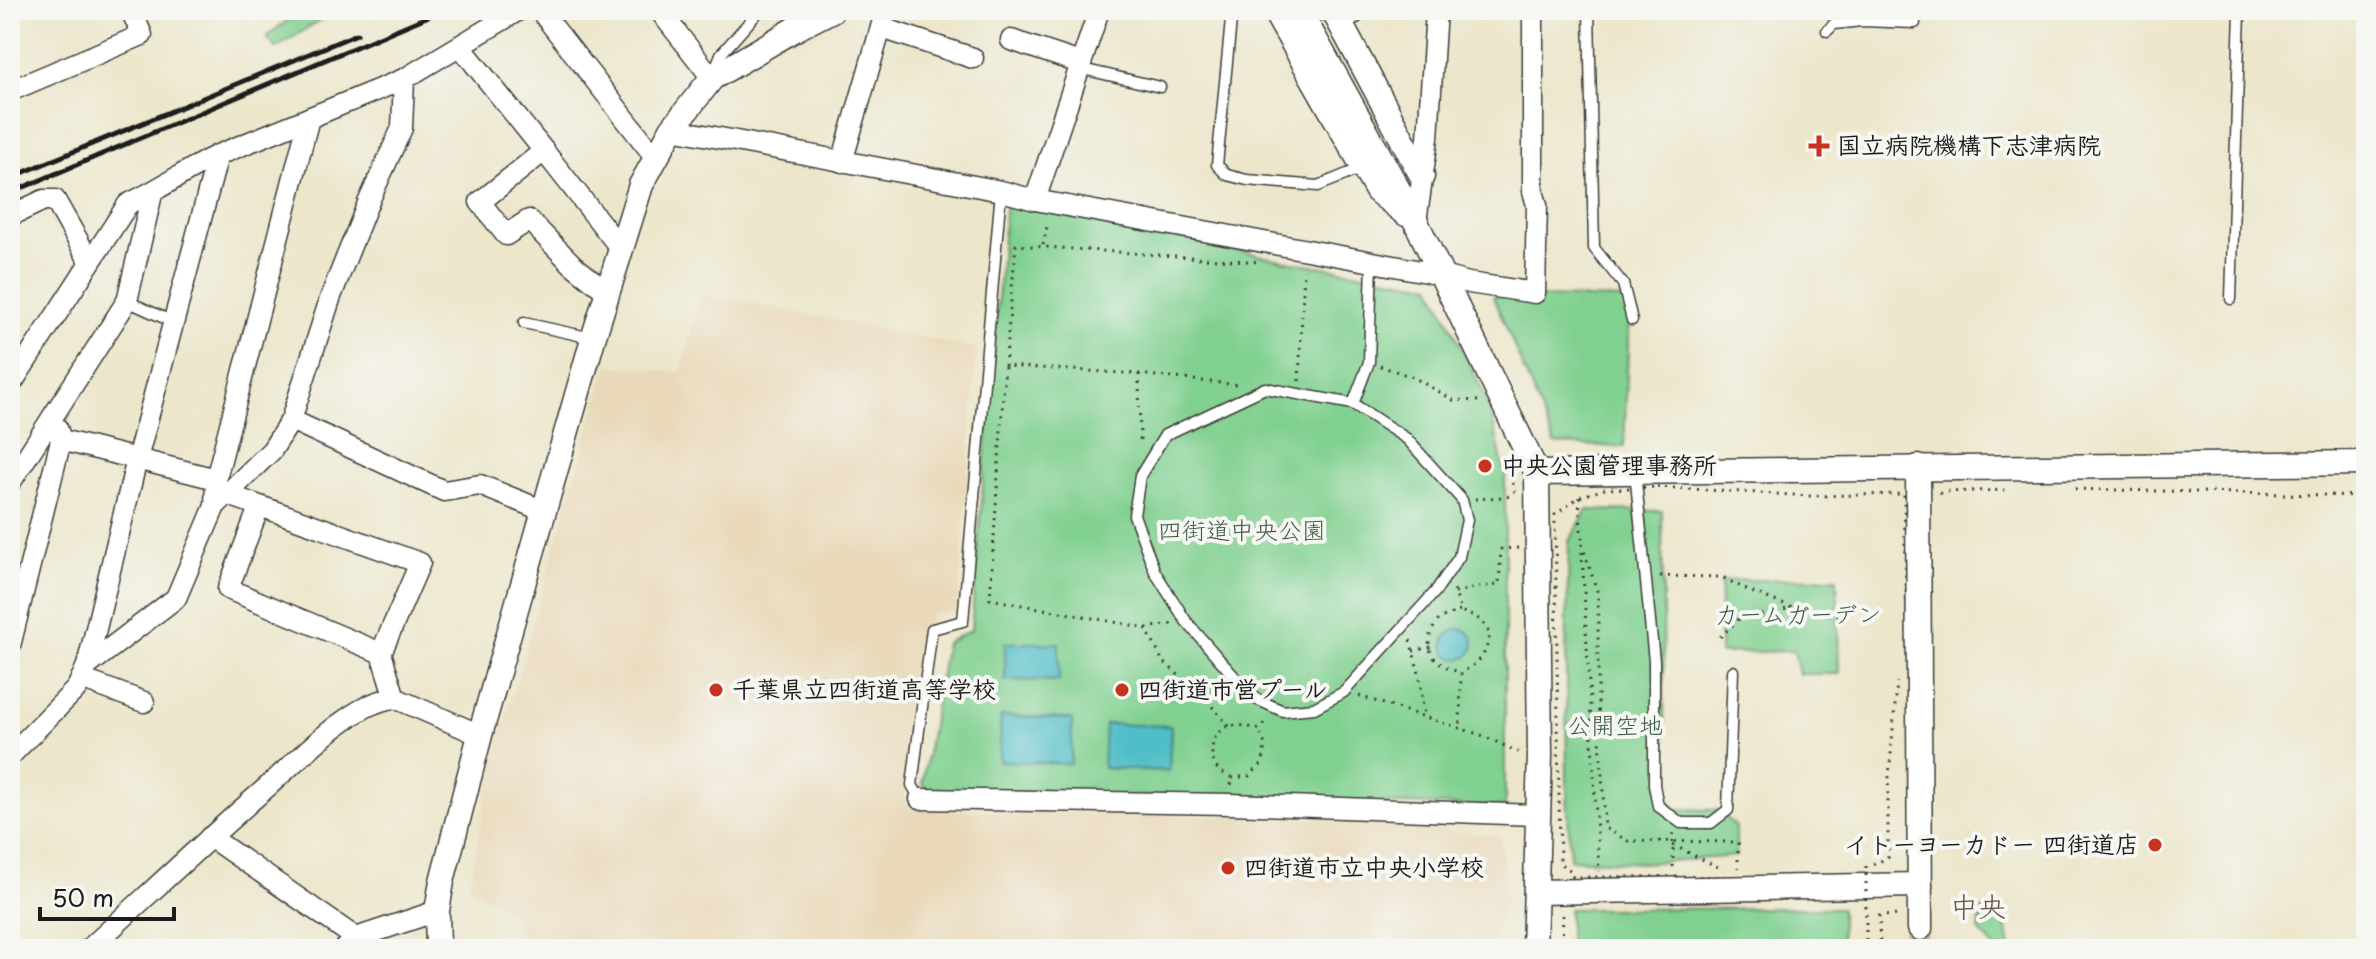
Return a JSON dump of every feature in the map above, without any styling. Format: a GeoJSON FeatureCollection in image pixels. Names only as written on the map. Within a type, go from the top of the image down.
{"type":"FeatureCollection","features":[{"type":"Feature","properties":{"kind":"street"},"geometry":{"type":"LineString","coordinates":[[10,91],[142,35],[131,10]]}},
{"type":"Feature","properties":{"kind":"street"},"geometry":{"type":"LineString","coordinates":[[12,373],[128,204],[152,194],[189,168],[404,79],[519,10]]}},
{"type":"Feature","properties":{"kind":"street"},"geometry":{"type":"LineString","coordinates":[[540,10],[656,158]]}},
{"type":"Feature","properties":{"kind":"street"},"geometry":{"type":"LineString","coordinates":[[659,10],[712,78]]}},
{"type":"Feature","properties":{"kind":"street"},"geometry":{"type":"LineString","coordinates":[[438,949],[437,911],[442,881],[480,735],[593,339],[641,185],[672,129],[712,78],[832,10]]}},
{"type":"Feature","properties":{"kind":"street"},"geometry":{"type":"LineString","coordinates":[[1044,201],[1079,66],[1099,10]]}},
{"type":"Feature","properties":{"kind":"street"},"geometry":{"type":"LineString","coordinates":[[1274,10],[1377,191],[1416,222]]}},
{"type":"Feature","properties":{"kind":"street"},"geometry":{"type":"LineString","coordinates":[[1299,10],[1416,222],[1537,473],[1540,755],[1534,949]]}},
{"type":"Feature","properties":{"kind":"street"},"geometry":{"type":"LineString","coordinates":[[1416,222],[1428,138],[1436,10]]}},
{"type":"Feature","properties":{"kind":"street"},"geometry":{"type":"LineString","coordinates":[[672,129],[1469,283],[1535,293],[1537,205],[1533,191],[1533,10]]}},
{"type":"Feature","properties":{"kind":"street"},"geometry":{"type":"LineString","coordinates":[[1344,14],[1422,176]]}},
{"type":"Feature","properties":{"kind":"street"},"geometry":{"type":"LineString","coordinates":[[842,162],[884,19],[973,58]]}},
{"type":"Feature","properties":{"kind":"street"},"geometry":{"type":"LineString","coordinates":[[1011,40],[1079,66]]}},
{"type":"Feature","properties":{"kind":"street"},"geometry":{"type":"LineString","coordinates":[[461,47],[621,249]]}},
{"type":"Feature","properties":{"kind":"street"},"geometry":{"type":"LineString","coordinates":[[219,493],[272,450],[291,420],[331,296],[402,128],[404,79]]}},
{"type":"Feature","properties":{"kind":"street"},"geometry":{"type":"LineString","coordinates":[[84,673],[176,598],[219,493],[309,118]]}},
{"type":"Feature","properties":{"kind":"street"},"geometry":{"type":"LineString","coordinates":[[544,151],[480,202],[506,235],[529,220],[573,265],[607,292]]}},
{"type":"Feature","properties":{"kind":"street"},"geometry":{"type":"LineString","coordinates":[[10,756],[77,688],[84,673],[218,155]]}},
{"type":"Feature","properties":{"kind":"street"},"geometry":{"type":"LineString","coordinates":[[10,483],[127,301],[152,194]]}},
{"type":"Feature","properties":{"kind":"street"},"geometry":{"type":"LineString","coordinates":[[10,216],[44,200],[55,200],[90,262]]}},
{"type":"Feature","properties":{"kind":"street"},"geometry":{"type":"LineString","coordinates":[[10,646],[61,440],[53,417]]}},
{"type":"Feature","properties":{"kind":"street"},"geometry":{"type":"LineString","coordinates":[[291,420],[444,491],[480,485],[544,511]]}},
{"type":"Feature","properties":{"kind":"street"},"geometry":{"type":"LineString","coordinates":[[61,440],[137,459],[219,493],[420,563],[381,653],[395,698]]}},
{"type":"Feature","properties":{"kind":"street"},"geometry":{"type":"LineString","coordinates":[[1537,473],[2366,463]]}},
{"type":"Feature","properties":{"kind":"street"},"geometry":{"type":"LineString","coordinates":[[1910,921],[1920,885],[1918,467]]}},
{"type":"Feature","properties":{"kind":"street"},"geometry":{"type":"LineString","coordinates":[[259,507],[228,589],[381,653]]}},
{"type":"Feature","properties":{"kind":"street"},"geometry":{"type":"LineString","coordinates":[[84,673],[144,702]]}},
{"type":"Feature","properties":{"kind":"street"},"geometry":{"type":"LineString","coordinates":[[89,949],[210,837],[342,722],[380,699],[395,698],[480,735]]}},
{"type":"Feature","properties":{"kind":"street"},"geometry":{"type":"LineString","coordinates":[[920,799],[1231,804],[1537,815]]}},
{"type":"Feature","properties":{"kind":"street"},"geometry":{"type":"LineString","coordinates":[[210,837],[350,944],[437,911]]}},
{"type":"Feature","properties":{"kind":"street"},"geometry":{"type":"LineString","coordinates":[[1536,892],[1920,885]]}},
{"type":"Feature","properties":{"kind":"lane"},"geometry":{"type":"LineString","coordinates":[[712,78],[721,54],[760,10]]}},
{"type":"Feature","properties":{"kind":"lane"},"geometry":{"type":"LineString","coordinates":[[1232,10],[1217,165],[1227,175],[1247,180],[1318,186],[1364,167]]}},
{"type":"Feature","properties":{"kind":"lane"},"geometry":{"type":"LineString","coordinates":[[1589,10],[1594,248],[1623,284],[1632,320]]}},
{"type":"Feature","properties":{"kind":"lane"},"geometry":{"type":"LineString","coordinates":[[2231,299],[2240,10]]}},
{"type":"Feature","properties":{"kind":"lane"},"geometry":{"type":"LineString","coordinates":[[1827,31],[1834,24],[1862,16],[1915,23]]}},
{"type":"Feature","properties":{"kind":"lane"},"geometry":{"type":"LineString","coordinates":[[1079,66],[1160,87]]}},
{"type":"Feature","properties":{"kind":"lane"},"geometry":{"type":"LineString","coordinates":[[920,799],[912,785],[932,629],[963,621],[1001,191]]}},
{"type":"Feature","properties":{"kind":"lane"},"geometry":{"type":"LineString","coordinates":[[1353,404],[1369,362],[1372,262]]}},
{"type":"Feature","properties":{"kind":"lane"},"geometry":{"type":"LineString","coordinates":[[127,301],[173,322]]}},
{"type":"Feature","properties":{"kind":"lane"},"geometry":{"type":"LineString","coordinates":[[524,323],[593,339]]}},
{"type":"Feature","properties":{"kind":"lane"},"geometry":{"type":"LineString","coordinates":[[1265,388],[1299,393],[1353,404],[1407,439],[1462,500],[1467,520],[1459,557],[1435,592],[1344,692],[1314,708],[1283,711],[1256,699],[1186,621],[1155,572],[1134,515],[1140,476],[1165,435],[1265,388]]}},
{"type":"Feature","properties":{"kind":"lane"},"geometry":{"type":"LineString","coordinates":[[1635,472],[1654,661],[1654,785],[1658,806],[1681,823],[1711,823],[1728,810],[1733,671]]}},
{"type":"Feature","properties":{"kind":"path"},"geometry":{"type":"LineString","coordinates":[[1043,245],[1044,201]]}},
{"type":"Feature","properties":{"kind":"path"},"geometry":{"type":"LineString","coordinates":[[1186,621],[1146,628],[990,599],[1016,245],[1274,263]]}},
{"type":"Feature","properties":{"kind":"path"},"geometry":{"type":"LineString","coordinates":[[1299,393],[1305,266],[1311,251]]}},
{"type":"Feature","properties":{"kind":"path"},"geometry":{"type":"LineString","coordinates":[[1369,362],[1413,377],[1453,400],[1492,401]]}},
{"type":"Feature","properties":{"kind":"path"},"geometry":{"type":"LineString","coordinates":[[1005,366],[1139,374],[1265,388]]}},
{"type":"Feature","properties":{"kind":"path"},"geometry":{"type":"LineString","coordinates":[[1139,374],[1140,476]]}},
{"type":"Feature","properties":{"kind":"path"},"geometry":{"type":"LineString","coordinates":[[1462,500],[1515,496],[1508,455]]}},
{"type":"Feature","properties":{"kind":"path"},"geometry":{"type":"LineString","coordinates":[[2069,489],[2366,496]]}},
{"type":"Feature","properties":{"kind":"path"},"geometry":{"type":"LineString","coordinates":[[1936,500],[1942,492],[2022,490]]}},
{"type":"Feature","properties":{"kind":"path"},"geometry":{"type":"LineString","coordinates":[[1579,497],[1600,878]]}},
{"type":"Feature","properties":{"kind":"path"},"geometry":{"type":"LineString","coordinates":[[1582,544],[1598,594],[1598,702],[1605,828],[1628,841],[1738,842],[1738,868]]}},
{"type":"Feature","properties":{"kind":"path"},"geometry":{"type":"LineString","coordinates":[[1455,593],[1499,585],[1501,549],[1523,548]]}},
{"type":"Feature","properties":{"kind":"path"},"geometry":{"type":"LineString","coordinates":[[1449,572],[1461,611]]}},
{"type":"Feature","properties":{"kind":"path"},"geometry":{"type":"LineString","coordinates":[[1645,577],[1722,577],[1792,608],[1838,616]]}},
{"type":"Feature","properties":{"kind":"path"},"geometry":{"type":"LineString","coordinates":[[1720,637],[1738,620],[1792,608]]}},
{"type":"Feature","properties":{"kind":"path"},"geometry":{"type":"LineString","coordinates":[[1461,611],[1481,620],[1490,634],[1487,649],[1479,662],[1461,673],[1443,667],[1433,657],[1431,647],[1430,636],[1440,618],[1461,611]]}},
{"type":"Feature","properties":{"kind":"path"},"geometry":{"type":"LineString","coordinates":[[1406,624],[1420,677],[1424,717]]}},
{"type":"Feature","properties":{"kind":"path"},"geometry":{"type":"LineString","coordinates":[[1901,647],[1906,624]]}},
{"type":"Feature","properties":{"kind":"path"},"geometry":{"type":"LineString","coordinates":[[1146,628],[1162,660],[1230,727]]}},
{"type":"Feature","properties":{"kind":"path"},"geometry":{"type":"LineString","coordinates":[[1413,651],[1431,647]]}},
{"type":"Feature","properties":{"kind":"path"},"geometry":{"type":"LineString","coordinates":[[1460,728],[1461,673]]}},
{"type":"Feature","properties":{"kind":"path"},"geometry":{"type":"LineString","coordinates":[[1866,949],[1866,866],[1888,858],[1888,789],[1897,677]]}},
{"type":"Feature","properties":{"kind":"path"},"geometry":{"type":"LineString","coordinates":[[1344,692],[1481,735],[1524,755]]}},
{"type":"Feature","properties":{"kind":"path"},"geometry":{"type":"LineString","coordinates":[[1258,729],[1265,744],[1263,763],[1249,776],[1232,778],[1217,768],[1211,751],[1215,737],[1225,727],[1239,725],[1258,729],[1283,711]]}},
{"type":"Feature","properties":{"kind":"path"},"geometry":{"type":"LineString","coordinates":[[1231,804],[1232,778]]}},
{"type":"Feature","properties":{"kind":"path"},"geometry":{"type":"LineString","coordinates":[[1673,818],[1673,877]]}},
{"type":"Feature","properties":{"kind":"path"},"geometry":{"type":"LineString","coordinates":[[1880,949],[1879,916],[1910,921]]}},
{"type":"Feature","properties":{"kind":"shaded area","name":"千葉県立四街道高等学校"},"geometry":{"type":"Polygon","coordinates":[[[701,294],[977,348],[958,613],[931,613],[903,795],[910,806],[953,810],[1435,822],[1448,832],[1501,836],[1506,901],[1494,933],[1494,949],[522,949],[514,914],[469,886],[492,766],[607,365],[681,372],[701,294]]]}},
{"type":"Feature","properties":{"kind":"green space"},"geometry":{"type":"Polygon","coordinates":[[[301,10],[336,10],[276,48],[266,37],[301,10]]]}},
{"type":"Feature","properties":{"kind":"green space","name":"四街道中央公園"},"geometry":{"type":"Polygon","coordinates":[[[1006,199],[1281,260],[1431,285],[1485,396],[1505,475],[1505,807],[929,790],[922,784],[946,643],[971,630],[1006,199]]]}},
{"type":"Feature","properties":{"kind":"green space"},"geometry":{"type":"Polygon","coordinates":[[[1493,296],[1630,299],[1624,447],[1555,444],[1493,296]]]}},
{"type":"Feature","properties":{"kind":"green space","name":"公開空地"},"geometry":{"type":"Polygon","coordinates":[[[1587,510],[1662,511],[1665,800],[1677,809],[1718,810],[1736,827],[1736,856],[1644,863],[1570,859],[1566,663],[1569,542],[1587,510]]]}},
{"type":"Feature","properties":{"kind":"green space","name":"カームガーデン"},"geometry":{"type":"Polygon","coordinates":[[[1837,578],[1839,674],[1799,674],[1794,651],[1720,653],[1721,581],[1837,578]]]}},
{"type":"Feature","properties":{"kind":"green space"},"geometry":{"type":"Polygon","coordinates":[[[1841,908],[1841,949],[1569,949],[1569,909],[1841,908]]]}},
{"type":"Feature","properties":{"kind":"green space"},"geometry":{"type":"Polygon","coordinates":[[[2004,908],[2010,949],[1996,949],[1979,931],[1981,910],[2004,908]]]}},
{"type":"Feature","properties":{"kind":"water"},"geometry":{"type":"Polygon","coordinates":[[[1459,629],[1469,634],[1474,644],[1469,654],[1459,659],[1449,654],[1444,644],[1449,634],[1459,629]]]}},
{"type":"Feature","properties":{"kind":"water"},"geometry":{"type":"Polygon","coordinates":[[[1005,643],[1059,643],[1059,681],[1005,680],[1005,643]]]}},
{"type":"Feature","properties":{"kind":"water"},"geometry":{"type":"Polygon","coordinates":[[[1001,716],[1072,719],[1071,764],[999,761],[1001,716]]]}},
{"type":"Feature","properties":{"kind":"water"},"geometry":{"type":"Polygon","coordinates":[[[1105,724],[1171,726],[1169,771],[1103,768],[1105,724]]]}},
{"type":"Feature","properties":{"kind":"tunnel"},"geometry":{"type":"LineString","coordinates":[[1920,928],[1921,949]]}},
{"type":"Feature","properties":{"kind":"railway"},"geometry":{"type":"LineString","coordinates":[[10,193],[443,10]]}},
{"type":"Feature","properties":{"kind":"railway"},"geometry":{"type":"LineString","coordinates":[[10,178],[357,34]]}},
{"type":"Feature","properties":{"kind":"place","name":"国立病院機構下志津病院"},"geometry":{"type":"Point","coordinates":[1819,146]}},
{"type":"Feature","properties":{"kind":"place","name":"中央公園管理事務所"},"geometry":{"type":"Point","coordinates":[1485,466]}},
{"type":"Feature","properties":{"kind":"place","name":"千葉県立四街道高等学校"},"geometry":{"type":"Point","coordinates":[716,690]}},
{"type":"Feature","properties":{"kind":"place","name":"四街道市営プール"},"geometry":{"type":"Point","coordinates":[1122,690]}},
{"type":"Feature","properties":{"kind":"place","name":"イトーヨーカドー 四街道店"},"geometry":{"type":"Point","coordinates":[2155,845]}},
{"type":"Feature","properties":{"kind":"place","name":"四街道市立中央小学校"},"geometry":{"type":"Point","coordinates":[1228,868]}},
{"type":"Feature","properties":{"kind":"district","name":"中央"},"geometry":{"type":"Point","coordinates":[1978,907]}}]}
